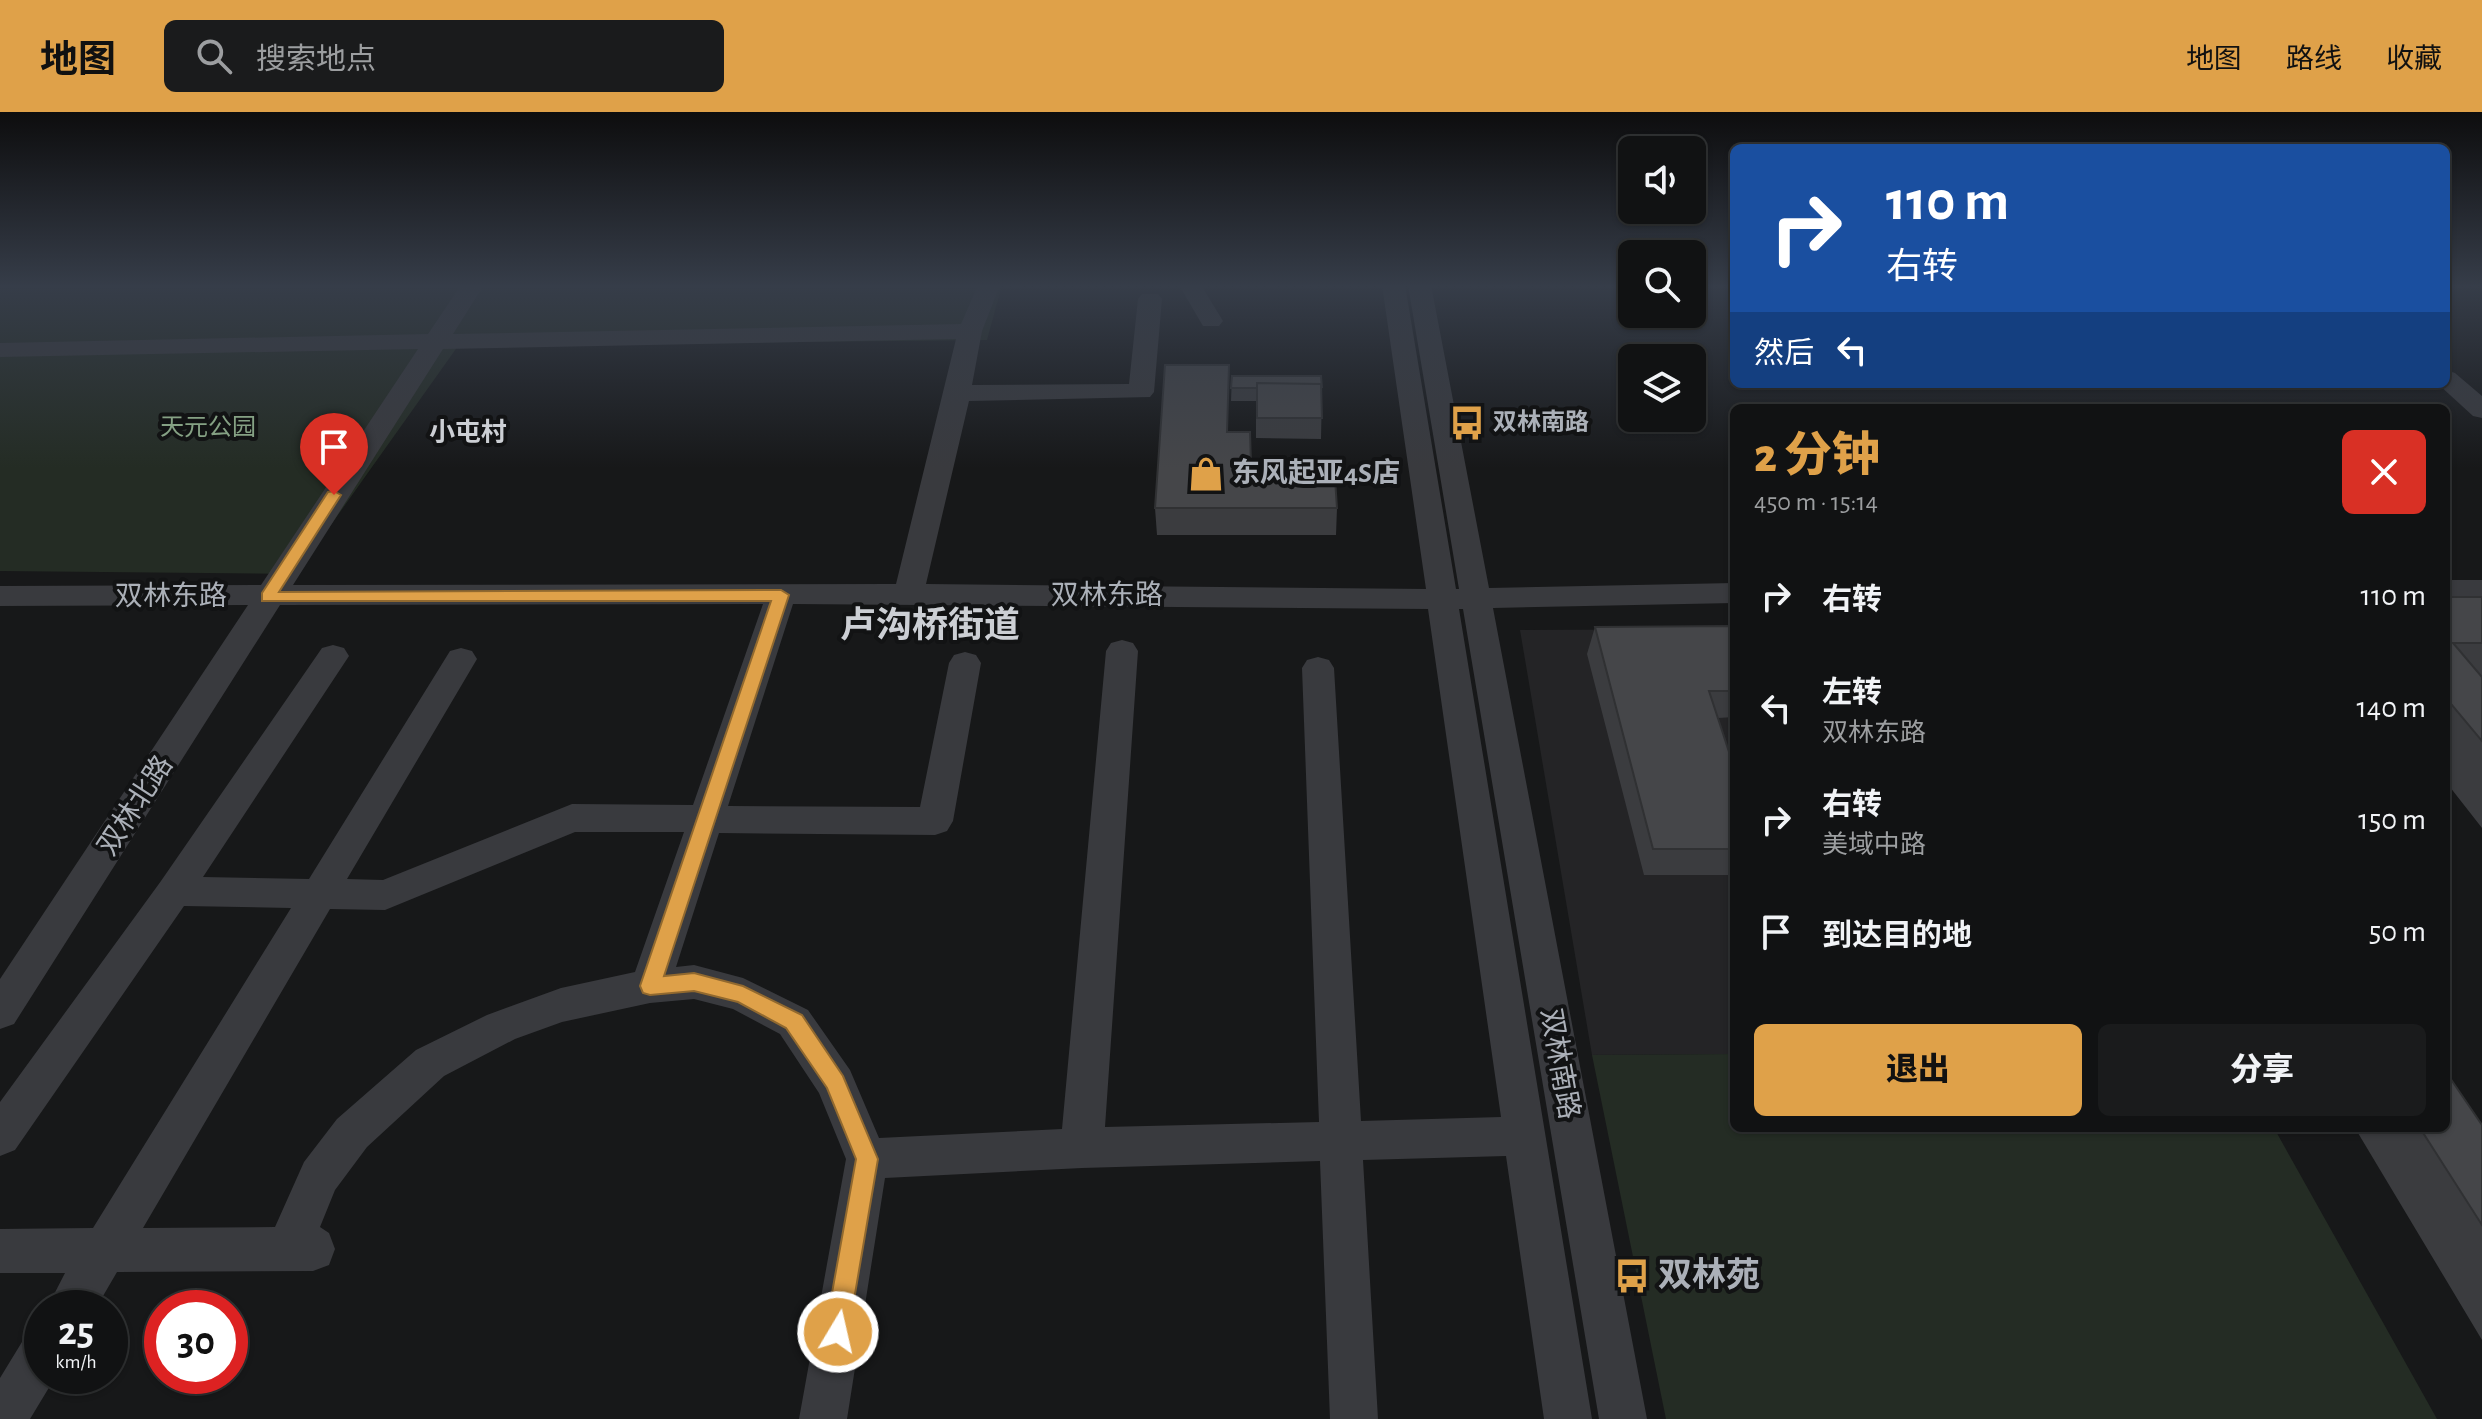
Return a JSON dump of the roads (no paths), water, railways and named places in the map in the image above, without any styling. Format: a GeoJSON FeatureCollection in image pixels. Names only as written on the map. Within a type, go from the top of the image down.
{"type":"FeatureCollection","features":[{"type":"Feature","properties":{"kind":"street"},"geometry":{"type":"LineString","coordinates":[[0,350],[247,346]]}},
{"type":"Feature","properties":{"kind":"street","name":"双林北路"},"geometry":{"type":"LineString","coordinates":[[0,1012],[170,754],[430,346]]}},
{"type":"Feature","properties":{"kind":"street"},"geometry":{"type":"LineString","coordinates":[[909,594],[967,346]]}},
{"type":"Feature","properties":{"kind":"street"},"geometry":{"type":"LineString","coordinates":[[958,393],[1141,392],[1145,346]]}},
{"type":"Feature","properties":{"kind":"street","name":"双林南路"},"geometry":{"type":"LineString","coordinates":[[1406,346],[1623,1419]]}},
{"type":"Feature","properties":{"kind":"street","name":"双林南路"},"geometry":{"type":"LineString","coordinates":[[1427,346],[1525,1136],[1568,1419]]}},
{"type":"Feature","properties":{"kind":"street"},"geometry":{"type":"LineString","coordinates":[[2450,382],[2482,410]]}},
{"type":"Feature","properties":{"kind":"street"},"geometry":{"type":"LineString","coordinates":[[2450,590],[2482,590]]}},
{"type":"Feature","properties":{"kind":"street","name":"双林东路"},"geometry":{"type":"LineString","coordinates":[[0,596],[909,594],[1458,598],[1730,593]]}},
{"type":"Feature","properties":{"kind":"street"},"geometry":{"type":"LineString","coordinates":[[650,986],[781,595]]}},
{"type":"Feature","properties":{"kind":"street"},"geometry":{"type":"LineString","coordinates":[[1082,1148],[1122,651]]}},
{"type":"Feature","properties":{"kind":"street"},"geometry":{"type":"LineString","coordinates":[[0,1136],[174,891],[333,656]]}},
{"type":"Feature","properties":{"kind":"street"},"geometry":{"type":"LineString","coordinates":[[81,1290],[461,659]]}},
{"type":"Feature","properties":{"kind":"street"},"geometry":{"type":"LineString","coordinates":[[174,891],[385,895],[572,818],[935,821],[965,663]]}},
{"type":"Feature","properties":{"kind":"street"},"geometry":{"type":"LineString","coordinates":[[1318,668],[1354,1419]]}},
{"type":"Feature","properties":{"kind":"street"},"geometry":{"type":"LineString","coordinates":[[0,1251],[313,1249],[294,1236],[319,1177],[352,1133],[430,1063],[501,1027],[561,1005],[650,986],[694,982],[743,995],[794,1022],[835,1083],[867,1159],[823,1419]]}},
{"type":"Feature","properties":{"kind":"street"},"geometry":{"type":"LineString","coordinates":[[867,1159],[1082,1148],[1525,1136]]}},
{"type":"Feature","properties":{"kind":"street"},"geometry":{"type":"LineString","coordinates":[[3,1419],[24,1384]]}},
{"type":"Feature","properties":{"kind":"place","name":"双林南路"},"geometry":{"type":"Point","coordinates":[1467,423]}},
{"type":"Feature","properties":{"kind":"place","name":"东风起亚4S店"},"geometry":{"type":"Point","coordinates":[1206,474]}},
{"type":"Feature","properties":{"kind":"place","name":"双林苑"},"geometry":{"type":"Point","coordinates":[1632,1276]}},
{"type":"Feature","properties":{"kind":"district","name":"小屯村"},"geometry":{"type":"Point","coordinates":[468,433]}},
{"type":"Feature","properties":{"kind":"district","name":"卢沟桥街道"},"geometry":{"type":"Point","coordinates":[930,626]}},
{"type":"Feature","properties":{"kind":"park label","name":"天元公园"},"geometry":{"type":"Point","coordinates":[208,428]}}]}
